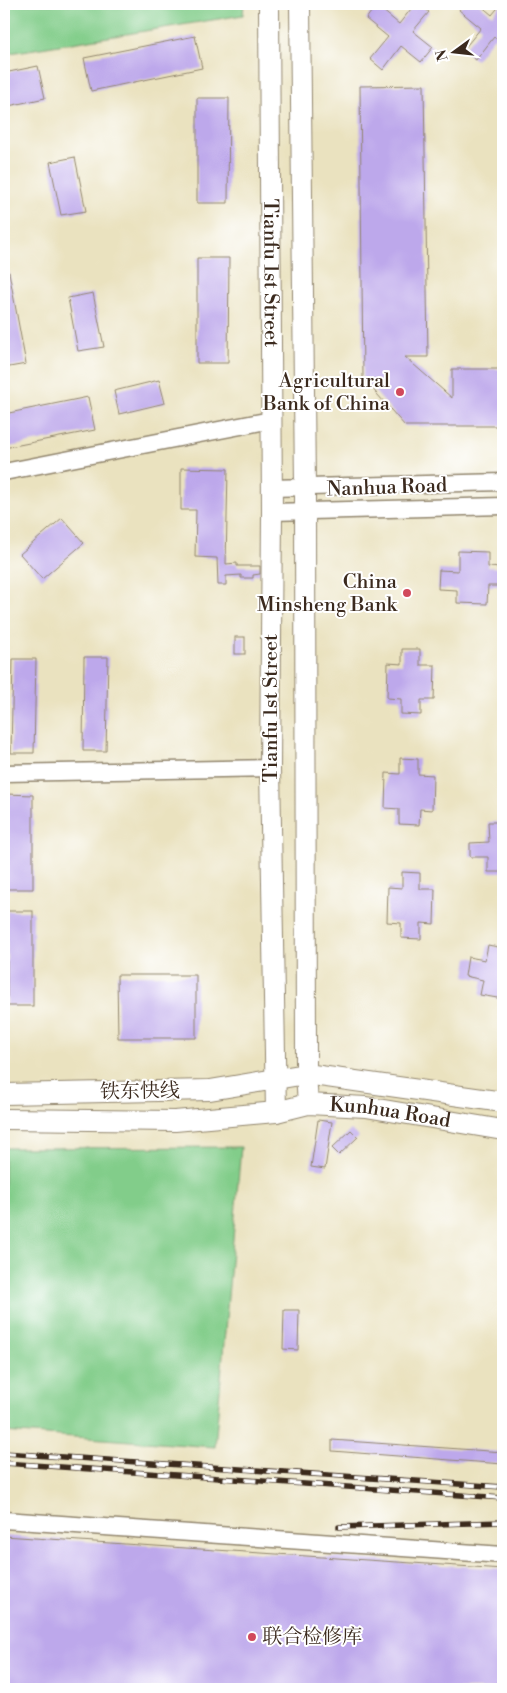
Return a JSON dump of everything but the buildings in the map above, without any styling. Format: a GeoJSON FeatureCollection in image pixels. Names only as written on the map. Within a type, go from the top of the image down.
{"type":"FeatureCollection","features":[{"type":"Feature","properties":{"kind":"main road","name":"Tianfu 1st Street"},"geometry":{"type":"LineString","coordinates":[[269,4],[272,512],[270,768],[276,1112]]}},
{"type":"Feature","properties":{"kind":"main road","name":"Tianfu 1st Street"},"geometry":{"type":"LineString","coordinates":[[300,4],[305,487],[306,1074],[308,1104]]}},
{"type":"Feature","properties":{"kind":"main road","name":"Kunhua Road"},"geometry":{"type":"LineString","coordinates":[[276,1079],[306,1074],[503,1102]]}},
{"type":"Feature","properties":{"kind":"main road","name":"铁东快线"},"geometry":{"type":"LineString","coordinates":[[4,1094],[210,1090],[276,1079]]}},
{"type":"Feature","properties":{"kind":"main road","name":"Kunhua Road"},"geometry":{"type":"LineString","coordinates":[[276,1112],[308,1104],[366,1107],[503,1130]]}},
{"type":"Feature","properties":{"kind":"main road","name":"铁东快线"},"geometry":{"type":"LineString","coordinates":[[4,1119],[175,1121],[276,1112]]}},
{"type":"Feature","properties":{"kind":"street"},"geometry":{"type":"LineString","coordinates":[[4,472],[271,420]]}},
{"type":"Feature","properties":{"kind":"street"},"geometry":{"type":"LineString","coordinates":[[271,488],[503,482]]}},
{"type":"Feature","properties":{"kind":"street","name":"Nanhua Road"},"geometry":{"type":"LineString","coordinates":[[272,512],[503,506]]}},
{"type":"Feature","properties":{"kind":"street"},"geometry":{"type":"LineString","coordinates":[[4,773],[270,768]]}},
{"type":"Feature","properties":{"kind":"street"},"geometry":{"type":"LineString","coordinates":[[4,1520],[503,1554]]}},
{"type":"Feature","properties":{"kind":"green space"},"geometry":{"type":"Polygon","coordinates":[[[4,4],[244,4],[243,15],[4,54],[4,4]]]}},
{"type":"Feature","properties":{"kind":"green space"},"geometry":{"type":"Polygon","coordinates":[[[241,1147],[215,1447],[4,1432],[4,1148],[241,1147]]]}},
{"type":"Feature","properties":{"kind":"railway"},"geometry":{"type":"LineString","coordinates":[[4,1453],[503,1487]]}},
{"type":"Feature","properties":{"kind":"railway"},"geometry":{"type":"LineString","coordinates":[[4,1463],[503,1498]]}},
{"type":"Feature","properties":{"kind":"railway"},"geometry":{"type":"LineString","coordinates":[[339,1527],[503,1522]]}},
{"type":"Feature","properties":{"kind":"place","name":"Agricultural Bank of China"},"geometry":{"type":"Point","coordinates":[400,392]}},
{"type":"Feature","properties":{"kind":"place","name":"China Minsheng Bank"},"geometry":{"type":"Point","coordinates":[407,593]}},
{"type":"Feature","properties":{"kind":"place","name":"联合检修库"},"geometry":{"type":"Point","coordinates":[252,1637]}}]}
